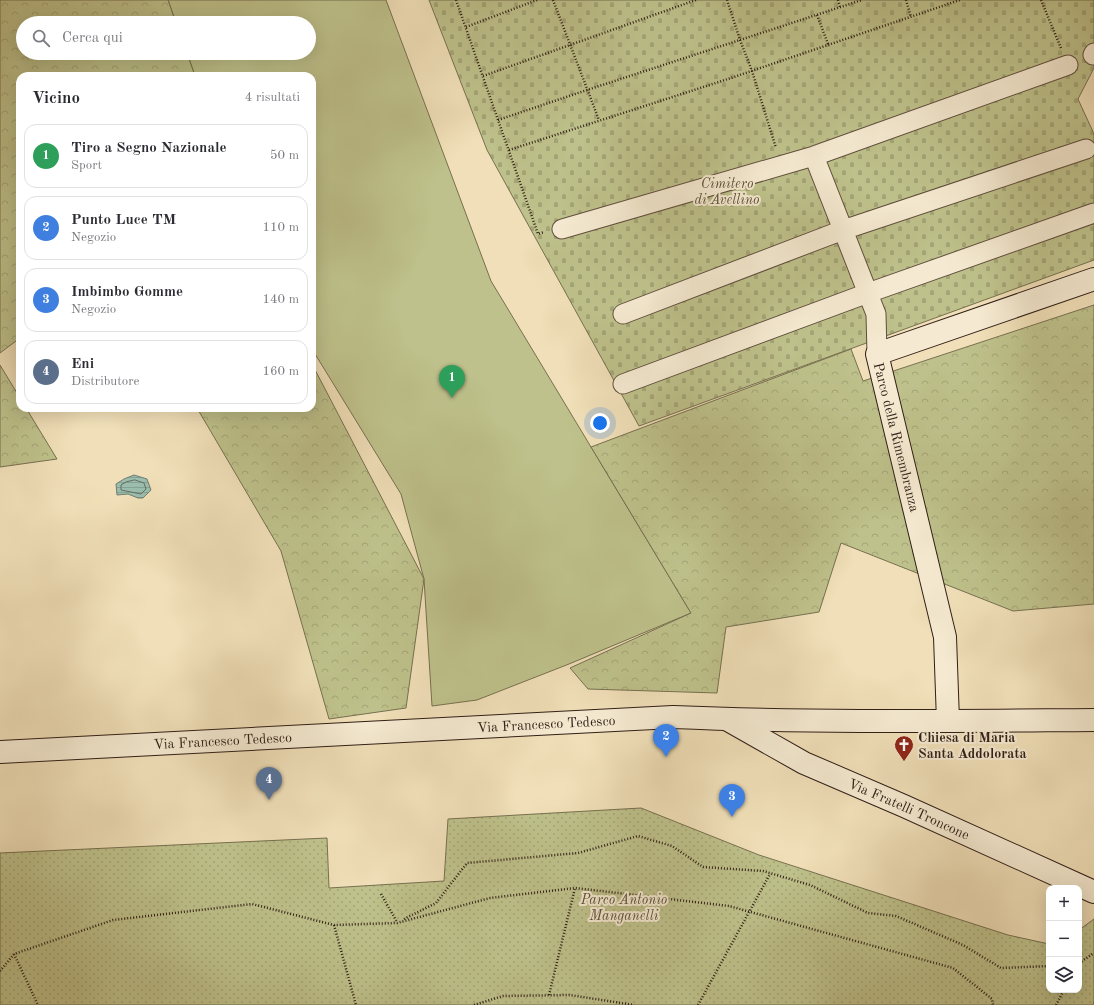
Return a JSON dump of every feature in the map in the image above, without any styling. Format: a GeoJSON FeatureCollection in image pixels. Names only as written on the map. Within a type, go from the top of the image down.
{"type":"FeatureCollection","features":[{"type":"Feature","properties":{"kind":"street"},"geometry":{"type":"LineString","coordinates":[[562,229],[814,156],[1068,65]]}},
{"type":"Feature","properties":{"kind":"street"},"geometry":{"type":"LineString","coordinates":[[623,314],[843,230],[1086,149]]}},
{"type":"Feature","properties":{"kind":"street"},"geometry":{"type":"LineString","coordinates":[[814,156],[876,314],[877,354]]}},
{"type":"Feature","properties":{"kind":"street"},"geometry":{"type":"LineString","coordinates":[[623,384],[868,293],[1094,212]]}},
{"type":"Feature","properties":{"kind":"street","name":"Parco della Rimembranza"},"geometry":{"type":"LineString","coordinates":[[948,721],[945,637],[877,354],[1094,279]]}},
{"type":"Feature","properties":{"kind":"street","name":"Via Francesco Tedesco"},"geometry":{"type":"LineString","coordinates":[[0,752],[673,717],[727,720],[1094,720]]}},
{"type":"Feature","properties":{"kind":"street","name":"Via Fratelli Troncone"},"geometry":{"type":"LineString","coordinates":[[727,720],[804,763],[904,806],[1094,892]]}},
{"type":"Feature","properties":{"kind":"path"},"geometry":{"type":"LineString","coordinates":[[456,0],[538,234],[562,229]]}},
{"type":"Feature","properties":{"kind":"path"},"geometry":{"type":"LineString","coordinates":[[466,27],[537,0]]}},
{"type":"Feature","properties":{"kind":"path"},"geometry":{"type":"LineString","coordinates":[[553,0],[599,120]]}},
{"type":"Feature","properties":{"kind":"path"},"geometry":{"type":"LineString","coordinates":[[483,76],[696,0]]}},
{"type":"Feature","properties":{"kind":"path"},"geometry":{"type":"LineString","coordinates":[[727,0],[740,40],[752,70],[781,165]]}},
{"type":"Feature","properties":{"kind":"path"},"geometry":{"type":"LineString","coordinates":[[838,0],[840,7]]}},
{"type":"Feature","properties":{"kind":"path"},"geometry":{"type":"LineString","coordinates":[[498,120],[862,0]]}},
{"type":"Feature","properties":{"kind":"path"},"geometry":{"type":"LineString","coordinates":[[906,0],[911,17]]}},
{"type":"Feature","properties":{"kind":"path"},"geometry":{"type":"LineString","coordinates":[[508,150],[960,0]]}},
{"type":"Feature","properties":{"kind":"path"},"geometry":{"type":"LineString","coordinates":[[1041,0],[1068,65]]}},
{"type":"Feature","properties":{"kind":"path"},"geometry":{"type":"LineString","coordinates":[[817,15],[828,45]]}},
{"type":"Feature","properties":{"kind":"path"},"geometry":{"type":"LineString","coordinates":[[398,922],[436,903],[467,863],[578,853],[638,836],[672,846],[703,867],[763,871],[810,885],[868,913],[896,916],[962,945],[1001,968],[1046,966]]}},
{"type":"Feature","properties":{"kind":"path"},"geometry":{"type":"LineString","coordinates":[[698,1005],[770,874]]}},
{"type":"Feature","properties":{"kind":"path"},"geometry":{"type":"LineString","coordinates":[[549,995],[575,888]]}},
{"type":"Feature","properties":{"kind":"path"},"geometry":{"type":"LineString","coordinates":[[0,971],[14,954],[113,920],[252,904],[334,925],[398,922],[490,898],[575,888],[729,906],[953,968],[992,999],[992,1005]]}},
{"type":"Feature","properties":{"kind":"path"},"geometry":{"type":"LineString","coordinates":[[381,894],[398,922]]}},
{"type":"Feature","properties":{"kind":"path"},"geometry":{"type":"LineString","coordinates":[[334,925],[356,1005]]}},
{"type":"Feature","properties":{"kind":"path"},"geometry":{"type":"LineString","coordinates":[[1082,961],[1094,953]]}},
{"type":"Feature","properties":{"kind":"path"},"geometry":{"type":"LineString","coordinates":[[14,954],[38,1005]]}},
{"type":"Feature","properties":{"kind":"path"},"geometry":{"type":"LineString","coordinates":[[1056,1005],[1062,993]]}},
{"type":"Feature","properties":{"kind":"path"},"geometry":{"type":"LineString","coordinates":[[474,1005],[503,996],[570,994],[634,1005]]}},
{"type":"Feature","properties":{"kind":"green space"},"geometry":{"type":"Polygon","coordinates":[[[0,0],[168,0],[174,16],[16,16],[16,60],[189,60],[194,72],[16,72],[16,341],[0,353],[0,0]]]}},
{"type":"Feature","properties":{"kind":"green space"},"geometry":{"type":"Polygon","coordinates":[[[168,0],[386,0],[491,281],[691,613],[569,664],[477,700],[432,706],[424,579],[401,494],[316,356],[316,72],[194,72],[189,60],[316,60],[316,16],[174,16],[168,0]]]}},
{"type":"Feature","properties":{"kind":"green space","name":"Cimitero di Avellino"},"geometry":{"type":"Polygon","coordinates":[[[429,0],[1094,0],[1094,68],[1078,99],[1094,134],[1094,260],[639,426],[487,150],[429,0]]]}},
{"type":"Feature","properties":{"kind":"green space"},"geometry":{"type":"Polygon","coordinates":[[[1094,305],[1094,604],[1013,611],[841,543],[819,612],[726,627],[717,693],[588,689],[570,668],[691,613],[591,447],[851,349],[863,381],[1094,305]]]}},
{"type":"Feature","properties":{"kind":"green space"},"geometry":{"type":"Polygon","coordinates":[[[0,365],[16,391],[16,412],[28,412],[57,459],[0,467],[0,365]]]}},
{"type":"Feature","properties":{"kind":"green space"},"geometry":{"type":"Polygon","coordinates":[[[316,372],[424,579],[406,708],[329,719],[281,551],[199,412],[316,412],[316,372]]]}},
{"type":"Feature","properties":{"kind":"green space","name":"Parco Antonio Manganelli"},"geometry":{"type":"Polygon","coordinates":[[[641,808],[759,855],[1008,935],[1046,943],[1046,993],[1082,993],[1082,928],[1094,919],[1093,1005],[0,1005],[0,853],[327,838],[329,888],[444,881],[448,819],[641,808]]]}},
{"type":"Feature","properties":{"kind":"water"},"geometry":{"type":"Polygon","coordinates":[[[134,475],[147,479],[151,490],[143,498],[138,498],[128,494],[117,495],[116,484],[134,475]]]}},
{"type":"Feature","properties":{"kind":"place","name":"Tiro a Segno Nazionale"},"geometry":{"type":"Point","coordinates":[452,398]}},
{"type":"Feature","properties":{"kind":"place","name":"Punto Luce TM"},"geometry":{"type":"Point","coordinates":[666,757]}},
{"type":"Feature","properties":{"kind":"place","name":"Chiesa di Maria Santa Addolorata"},"geometry":{"type":"Point","coordinates":[904,762]}},
{"type":"Feature","properties":{"kind":"place","name":"Eni"},"geometry":{"type":"Point","coordinates":[269,800]}},
{"type":"Feature","properties":{"kind":"place","name":"Imbimbo Gomme"},"geometry":{"type":"Point","coordinates":[732,817]}}]}
